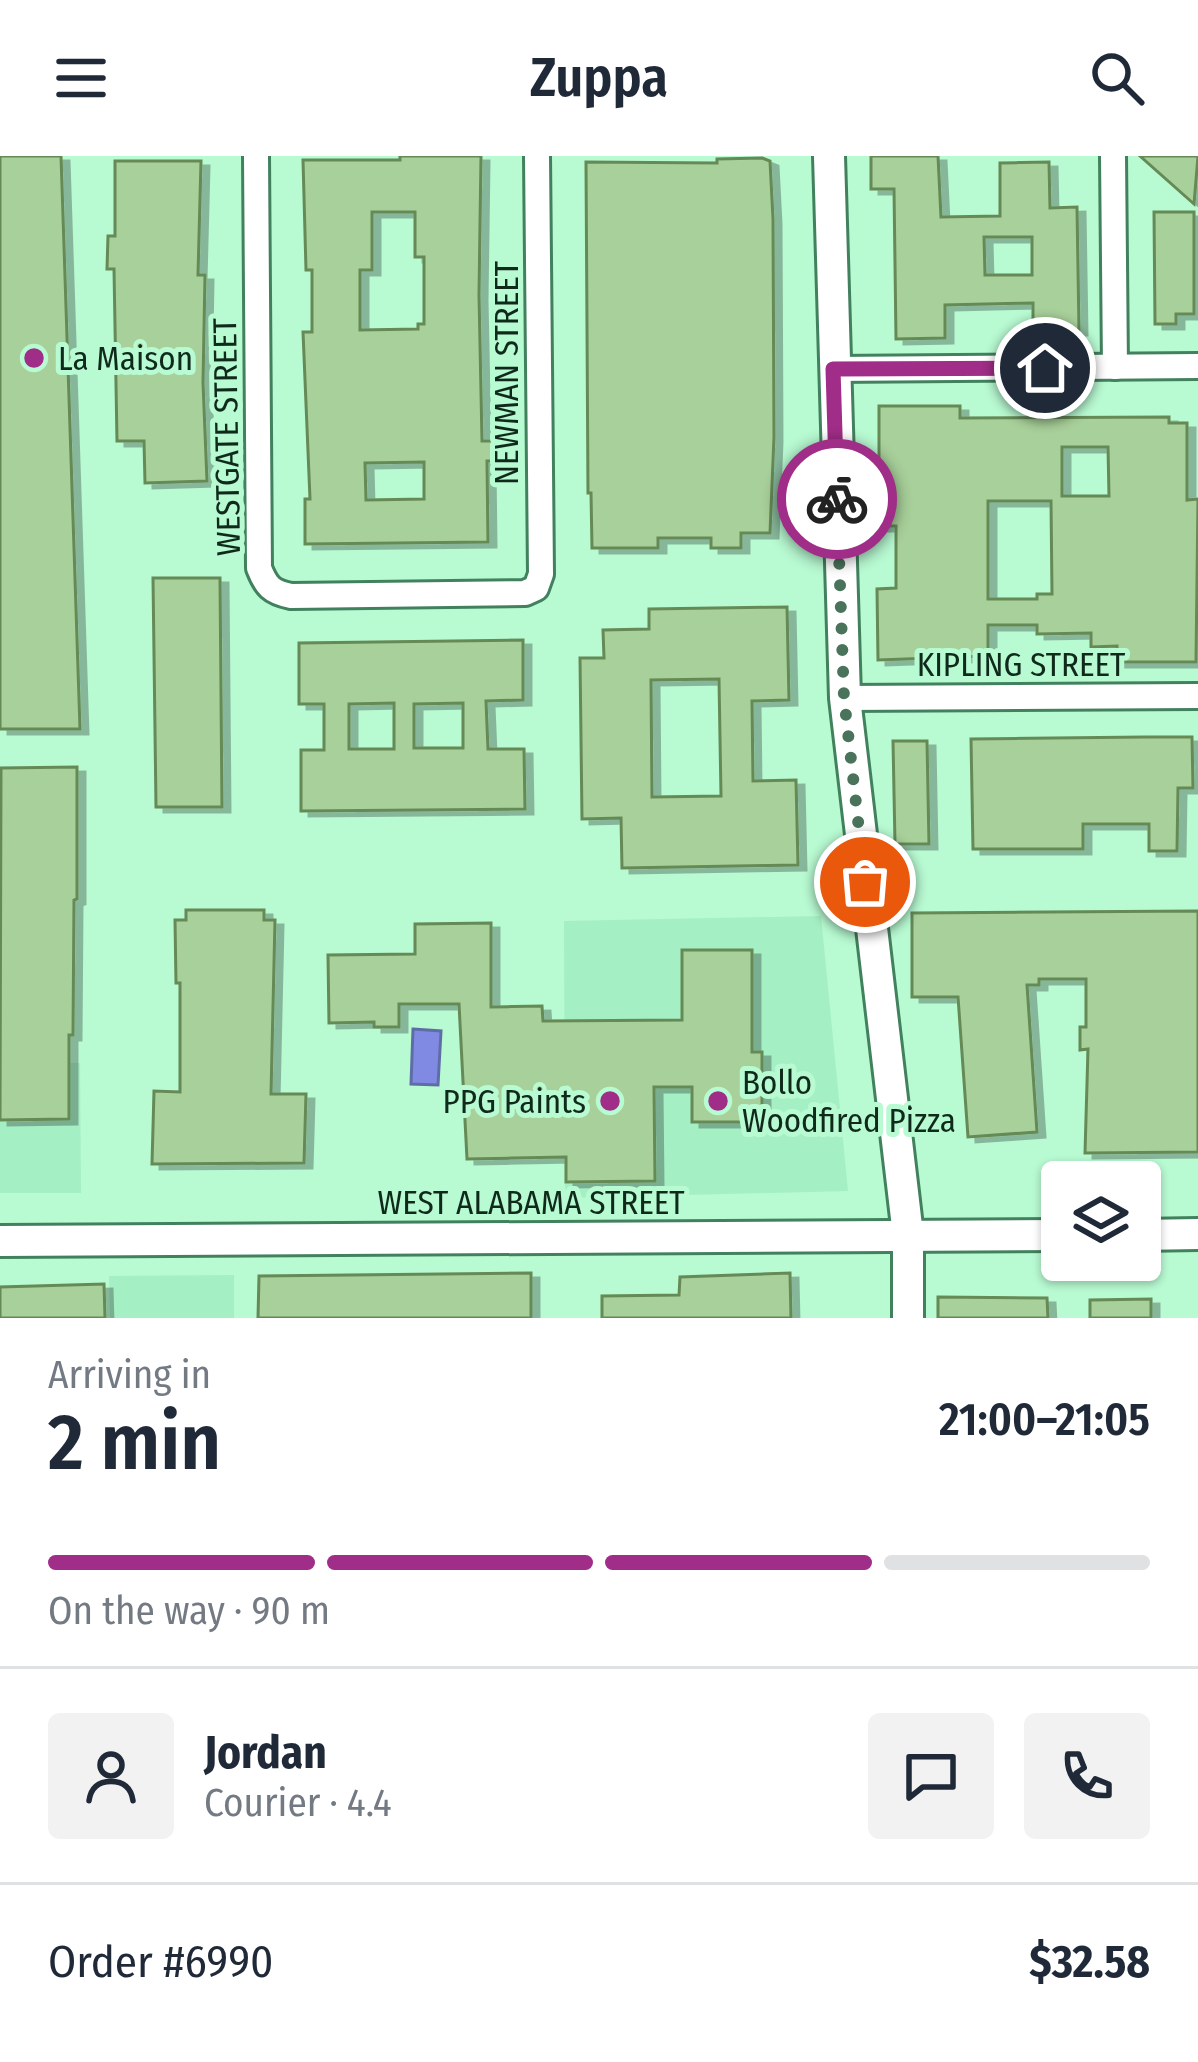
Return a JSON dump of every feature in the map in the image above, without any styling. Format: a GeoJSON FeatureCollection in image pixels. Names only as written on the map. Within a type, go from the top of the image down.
{"type":"FeatureCollection","features":[{"type":"Feature","properties":{"kind":"street","name":"WESTGATE STREET"},"geometry":{"type":"LineString","coordinates":[[256,156],[259,568],[265,583],[274,593],[290,596],[525,593],[536,588]]}},
{"type":"Feature","properties":{"kind":"street","name":"NEWMAN STREET"},"geometry":{"type":"LineString","coordinates":[[536,588],[541,574],[537,156]]}},
{"type":"Feature","properties":{"kind":"street"},"geometry":{"type":"LineString","coordinates":[[829,156],[844,698],[908,1235],[908,1318]]}},
{"type":"Feature","properties":{"kind":"street"},"geometry":{"type":"LineString","coordinates":[[1113,156],[1115,367]]}},
{"type":"Feature","properties":{"kind":"street"},"geometry":{"type":"LineString","coordinates":[[833,369],[1198,366]]}},
{"type":"Feature","properties":{"kind":"street","name":"KIPLING STREET"},"geometry":{"type":"LineString","coordinates":[[844,698],[1198,696]]}},
{"type":"Feature","properties":{"kind":"street"},"geometry":{"type":"LineString","coordinates":[[1161,1234],[1198,1234]]}},
{"type":"Feature","properties":{"kind":"street","name":"WEST ALABAMA STREET"},"geometry":{"type":"LineString","coordinates":[[0,1241],[1041,1235]]}},
{"type":"Feature","properties":{"kind":"shaded area"},"geometry":{"type":"Polygon","coordinates":[[[821,916],[848,1191],[565,1198],[564,921],[821,916]]]}},
{"type":"Feature","properties":{"kind":"shaded area"},"geometry":{"type":"Polygon","coordinates":[[[0,1063],[80,1063],[81,1193],[0,1193],[0,1063]]]}},
{"type":"Feature","properties":{"kind":"shaded area"},"geometry":{"type":"Polygon","coordinates":[[[234,1275],[234,1318],[110,1318],[109,1276],[234,1275]]]}},
{"type":"Feature","properties":{"kind":"water"},"geometry":{"type":"Polygon","coordinates":[[[413,1029],[441,1031],[438,1085],[411,1084],[413,1029]]]}},
{"type":"Feature","properties":{"kind":"building","name":"La Maison"},"geometry":{"type":"Polygon","coordinates":[[[0,156],[61,156],[80,729],[0,729],[0,156]]]}},
{"type":"Feature","properties":{"kind":"building"},"geometry":{"type":"Polygon","coordinates":[[[400,156],[481,156],[482,441],[500,441],[500,461],[487,461],[488,542],[305,544],[305,499],[310,499],[303,332],[312,332],[312,270],[306,270],[303,160],[400,160],[400,156]],[[372,212],[372,270],[360,270],[360,330],[418,329],[418,324],[424,324],[424,257],[415,257],[415,212],[372,212]],[[424,462],[365,463],[366,500],[424,499],[424,462]]]}},
{"type":"Feature","properties":{"kind":"building"},"geometry":{"type":"Polygon","coordinates":[[[871,156],[938,156],[941,217],[1000,216],[1000,163],[1049,162],[1050,208],[1077,207],[1079,330],[1033,330],[1033,303],[945,305],[945,338],[896,339],[894,189],[871,189],[871,156]],[[984,237],[985,275],[1032,275],[1032,237],[984,237]]]}},
{"type":"Feature","properties":{"kind":"building"},"geometry":{"type":"Polygon","coordinates":[[[1140,156],[1198,156],[1194,204],[1140,156]]]}},
{"type":"Feature","properties":{"kind":"building"},"geometry":{"type":"Polygon","coordinates":[[[717,159],[770,161],[773,219],[770,533],[741,533],[741,548],[711,548],[711,538],[658,538],[658,548],[592,548],[586,162],[717,163],[717,159]]]}},
{"type":"Feature","properties":{"kind":"building"},"geometry":{"type":"Polygon","coordinates":[[[115,161],[201,161],[198,275],[205,275],[207,481],[145,483],[144,441],[117,441],[114,269],[107,269],[108,236],[115,236],[115,161]]]}},
{"type":"Feature","properties":{"kind":"building"},"geometry":{"type":"Polygon","coordinates":[[[1154,212],[1194,212],[1194,314],[1176,314],[1176,324],[1155,324],[1154,212]]]}},
{"type":"Feature","properties":{"kind":"building"},"geometry":{"type":"Polygon","coordinates":[[[879,406],[960,406],[960,418],[1169,417],[1169,423],[1187,423],[1187,500],[1198,499],[1196,662],[1117,662],[1117,646],[1091,647],[1091,633],[1037,634],[1037,625],[988,625],[988,656],[878,660],[877,589],[896,588],[896,526],[879,526],[879,406]],[[1062,447],[1062,496],[1109,496],[1108,447],[1062,447]],[[988,501],[988,599],[1037,599],[1037,594],[1052,594],[1051,501],[988,501]]]}},
{"type":"Feature","properties":{"kind":"building"},"geometry":{"type":"Polygon","coordinates":[[[153,578],[220,578],[222,807],[156,807],[153,578]]]}},
{"type":"Feature","properties":{"kind":"building"},"geometry":{"type":"Polygon","coordinates":[[[787,607],[789,700],[752,701],[753,781],[796,780],[798,865],[622,868],[621,818],[582,819],[580,658],[604,658],[603,630],[649,629],[649,609],[787,607]],[[719,679],[651,680],[652,797],[721,796],[719,679]]]}},
{"type":"Feature","properties":{"kind":"building"},"geometry":{"type":"Polygon","coordinates":[[[523,640],[523,700],[486,701],[488,749],[524,749],[525,809],[301,811],[301,750],[324,750],[324,704],[299,704],[299,643],[523,640]],[[394,703],[349,704],[349,749],[394,749],[394,703]],[[463,703],[414,704],[414,748],[463,748],[463,703]]]}},
{"type":"Feature","properties":{"kind":"building"},"geometry":{"type":"Polygon","coordinates":[[[1192,737],[1193,788],[1178,788],[1177,851],[1149,851],[1149,824],[1083,824],[1083,849],[973,849],[971,739],[1192,737]]]}},
{"type":"Feature","properties":{"kind":"building"},"geometry":{"type":"Polygon","coordinates":[[[893,741],[927,741],[929,844],[895,844],[893,741]]]}},
{"type":"Feature","properties":{"kind":"building"},"geometry":{"type":"Polygon","coordinates":[[[77,767],[69,1119],[0,1120],[1,768],[77,767]]]}},
{"type":"Feature","properties":{"kind":"building"},"geometry":{"type":"Polygon","coordinates":[[[186,910],[264,910],[264,920],[275,920],[271,1094],[306,1094],[304,1163],[152,1164],[154,1091],[180,1092],[175,920],[186,920],[186,910]]]}},
{"type":"Feature","properties":{"kind":"building"},"geometry":{"type":"Polygon","coordinates":[[[1198,911],[1198,1152],[1085,1153],[1088,1049],[1080,1050],[1080,1027],[1086,1027],[1086,979],[1039,979],[1039,985],[1027,985],[1037,1132],[968,1137],[958,997],[912,997],[912,913],[1198,911]]]}},
{"type":"Feature","properties":{"kind":"building"},"geometry":{"type":"Polygon","coordinates":[[[491,923],[491,1007],[542,1006],[543,1021],[682,1020],[682,950],[752,950],[752,1052],[762,1052],[762,1122],[692,1122],[692,1087],[654,1087],[655,1181],[566,1182],[566,1157],[467,1159],[459,1004],[399,1004],[399,1027],[329,1023],[328,955],[415,954],[415,924],[491,923]]]}},
{"type":"Feature","properties":{"kind":"building"},"geometry":{"type":"Polygon","coordinates":[[[531,1273],[531,1318],[258,1318],[259,1276],[531,1273]]]}},
{"type":"Feature","properties":{"kind":"building"},"geometry":{"type":"Polygon","coordinates":[[[790,1273],[791,1318],[602,1318],[602,1296],[679,1295],[680,1277],[790,1273]]]}},
{"type":"Feature","properties":{"kind":"building"},"geometry":{"type":"Polygon","coordinates":[[[104,1284],[105,1318],[0,1318],[0,1287],[104,1284]]]}},
{"type":"Feature","properties":{"kind":"building"},"geometry":{"type":"Polygon","coordinates":[[[938,1297],[1047,1298],[1048,1318],[938,1318],[938,1297]]]}},
{"type":"Feature","properties":{"kind":"building"},"geometry":{"type":"Polygon","coordinates":[[[1151,1299],[1151,1318],[1090,1318],[1090,1300],[1151,1299]]]}},
{"type":"Feature","properties":{"kind":"way so far"},"geometry":{"type":"LineString","coordinates":[[837,499],[844,698],[865,882]]}},
{"type":"Feature","properties":{"kind":"place","name":"La Maison"},"geometry":{"type":"Point","coordinates":[34,358]}},
{"type":"Feature","properties":{"kind":"place","name":"PPG Paints"},"geometry":{"type":"Point","coordinates":[610,1101]}},
{"type":"Feature","properties":{"kind":"place","name":"Bollo Woodfired Pizza"},"geometry":{"type":"Point","coordinates":[718,1101]}},
{"type":"Feature","properties":{"kind":"route"},"geometry":{"type":"LineString","coordinates":[[837,499],[833,369],[1045,368]]}}]}
